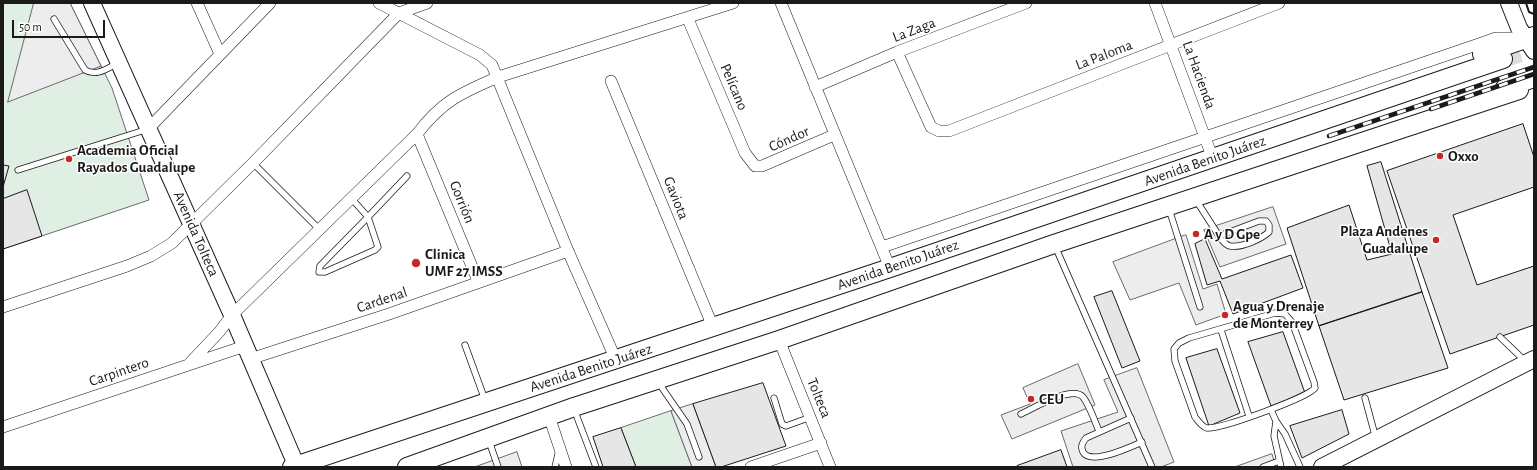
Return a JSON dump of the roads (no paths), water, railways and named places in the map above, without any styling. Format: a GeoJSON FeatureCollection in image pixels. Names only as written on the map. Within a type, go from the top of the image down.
{"type":"FeatureCollection","features":[{"type":"Feature","properties":{"kind":"main road"},"geometry":{"type":"LineString","coordinates":[[1289,133],[1319,114],[1347,101],[1531,42]]}},
{"type":"Feature","properties":{"kind":"main road","name":"Avenida Benito Juárez"},"geometry":{"type":"LineString","coordinates":[[295,466],[890,268],[1503,59]]}},
{"type":"Feature","properties":{"kind":"main road"},"geometry":{"type":"LineString","coordinates":[[1317,158],[1343,144],[1361,137],[1534,78]]}},
{"type":"Feature","properties":{"kind":"main road","name":"Avenida Benito Juárez"},"geometry":{"type":"LineString","coordinates":[[407,467],[574,407],[779,340],[1054,244],[1526,91]]}},
{"type":"Feature","properties":{"kind":"street","name":"Avenida Tolteca"},"geometry":{"type":"LineString","coordinates":[[92,3],[232,315],[295,466]]}},
{"type":"Feature","properties":{"kind":"street"},"geometry":{"type":"LineString","coordinates":[[197,3],[220,54]]}},
{"type":"Feature","properties":{"kind":"street"},"geometry":{"type":"LineString","coordinates":[[148,129],[270,3]]}},
{"type":"Feature","properties":{"kind":"street"},"geometry":{"type":"LineString","coordinates":[[379,3],[480,55],[492,65],[568,251],[616,360]]}},
{"type":"Feature","properties":{"kind":"street"},"geometry":{"type":"LineString","coordinates":[[3,306],[127,266],[151,256],[172,243],[253,163],[399,13],[427,3]]}},
{"type":"Feature","properties":{"kind":"street"},"geometry":{"type":"LineString","coordinates":[[188,365],[220,331],[232,315],[417,134],[429,117],[460,93],[498,77],[688,19],[733,3]]}},
{"type":"Feature","properties":{"kind":"street"},"geometry":{"type":"LineString","coordinates":[[781,3],[890,268]]}},
{"type":"Feature","properties":{"kind":"street","name":"La Zaga"},"geometry":{"type":"LineString","coordinates":[[815,87],[897,52],[1026,3]]}},
{"type":"Feature","properties":{"kind":"street","name":"La Hacienda"},"geometry":{"type":"LineString","coordinates":[[1155,3],[1213,159]]}},
{"type":"Feature","properties":{"kind":"street","name":"La Paloma"},"geometry":{"type":"LineString","coordinates":[[897,52],[931,127],[939,131],[949,131],[1172,46],[1278,3]]}},
{"type":"Feature","properties":{"kind":"street"},"geometry":{"type":"LineString","coordinates":[[1509,3],[1519,28],[1531,42]]}},
{"type":"Feature","properties":{"kind":"street","name":"Pelícano"},"geometry":{"type":"LineString","coordinates":[[688,19],[746,153],[755,166]]}},
{"type":"Feature","properties":{"kind":"street"},"geometry":{"type":"LineString","coordinates":[[882,247],[1482,43],[1502,38],[1531,42]]}},
{"type":"Feature","properties":{"kind":"street","name":"Gaviota"},"geometry":{"type":"LineString","coordinates":[[611,81],[713,327]]}},
{"type":"Feature","properties":{"kind":"street","name":"Gorrión"},"geometry":{"type":"LineString","coordinates":[[417,134],[478,281]]}},
{"type":"Feature","properties":{"kind":"street","name":"Cóndor"},"geometry":{"type":"LineString","coordinates":[[755,166],[762,166],[834,135]]}},
{"type":"Feature","properties":{"kind":"street","name":"Cardenal"},"geometry":{"type":"LineString","coordinates":[[247,353],[389,314],[478,281],[568,251]]}},
{"type":"Feature","properties":{"kind":"street","name":"Tolteca"},"geometry":{"type":"LineString","coordinates":[[779,340],[811,416],[830,467]]}},
{"type":"Feature","properties":{"kind":"street","name":"Carpintero"},"geometry":{"type":"LineString","coordinates":[[3,427],[188,365],[247,353]]}},
{"type":"Feature","properties":{"kind":"street"},"geometry":{"type":"LineString","coordinates":[[1322,467],[1530,361]]}},
{"type":"Feature","properties":{"kind":"street"},"geometry":{"type":"LineString","coordinates":[[549,416],[566,467]]}},
{"type":"Feature","properties":{"kind":"street"},"geometry":{"type":"LineString","coordinates":[[751,467],[821,443]]}},
{"type":"Feature","properties":{"kind":"lane"},"geometry":{"type":"LineString","coordinates":[[54,18],[85,70],[92,73],[97,72],[119,62]]}},
{"type":"Feature","properties":{"kind":"lane"},"geometry":{"type":"LineString","coordinates":[[18,170],[148,129]]}},
{"type":"Feature","properties":{"kind":"lane"},"geometry":{"type":"LineString","coordinates":[[253,163],[320,230]]}},
{"type":"Feature","properties":{"kind":"lane"},"geometry":{"type":"LineString","coordinates":[[352,199],[368,217],[378,242],[378,246],[375,250],[325,272],[319,272],[320,266],[368,217],[407,176]]}},
{"type":"Feature","properties":{"kind":"lane"},"geometry":{"type":"LineString","coordinates":[[1195,198],[1219,236],[1229,246],[1238,246],[1264,236],[1269,232],[1269,225],[1266,221],[1259,221],[1219,236]]}},
{"type":"Feature","properties":{"kind":"lane"},"geometry":{"type":"LineString","coordinates":[[1168,207],[1200,307]]}},
{"type":"Feature","properties":{"kind":"lane"},"geometry":{"type":"LineString","coordinates":[[1054,244],[1152,467]]}},
{"type":"Feature","properties":{"kind":"lane"},"geometry":{"type":"LineString","coordinates":[[1275,313],[1285,314],[1292,322],[1315,388],[1307,394],[1271,410],[1218,426],[1206,428],[1200,424],[1195,417],[1175,361],[1174,349],[1179,343],[1221,330],[1275,313]]}},
{"type":"Feature","properties":{"kind":"lane"},"geometry":{"type":"LineString","coordinates":[[1221,330],[1249,416]]}},
{"type":"Feature","properties":{"kind":"lane"},"geometry":{"type":"LineString","coordinates":[[1500,337],[1530,361]]}},
{"type":"Feature","properties":{"kind":"lane"},"geometry":{"type":"LineString","coordinates":[[465,346],[486,402]]}},
{"type":"Feature","properties":{"kind":"lane"},"geometry":{"type":"LineString","coordinates":[[657,380],[687,424],[699,457]]}},
{"type":"Feature","properties":{"kind":"lane"},"geometry":{"type":"LineString","coordinates":[[1021,414],[1060,396],[1070,393],[1078,393],[1083,398],[1099,431]]}},
{"type":"Feature","properties":{"kind":"lane"},"geometry":{"type":"LineString","coordinates":[[774,398],[782,424],[786,426],[811,416]]}},
{"type":"Feature","properties":{"kind":"lane"},"geometry":{"type":"LineString","coordinates":[[1365,398],[1376,439]]}},
{"type":"Feature","properties":{"kind":"lane"},"geometry":{"type":"LineString","coordinates":[[574,407],[596,467]]}},
{"type":"Feature","properties":{"kind":"lane"},"geometry":{"type":"LineString","coordinates":[[1271,410],[1276,421],[1285,434],[1300,467]]}},
{"type":"Feature","properties":{"kind":"lane"},"geometry":{"type":"LineString","coordinates":[[1131,418],[1086,438],[1082,443],[1081,448],[1084,454],[1090,458],[1100,457],[1142,442]]}},
{"type":"Feature","properties":{"kind":"lane"},"geometry":{"type":"LineString","coordinates":[[1263,467],[1280,464],[1274,436],[1276,421]]}},
{"type":"Feature","properties":{"kind":"lane"},"geometry":{"type":"LineString","coordinates":[[488,437],[498,467]]}},
{"type":"Feature","properties":{"kind":"lane"},"geometry":{"type":"LineString","coordinates":[[555,467],[560,448]]}},
{"type":"Feature","properties":{"kind":"tunnel"},"geometry":{"type":"LineString","coordinates":[[1503,59],[1534,49]]}},
{"type":"Feature","properties":{"kind":"railway"},"geometry":{"type":"LineString","coordinates":[[1329,136],[1534,67]]}},
{"type":"Feature","properties":{"kind":"railway"},"geometry":{"type":"LineString","coordinates":[[1431,109],[1534,74]]}},
{"type":"Feature","properties":{"kind":"place","name":"Oxxo"},"geometry":{"type":"Point","coordinates":[1440,156]}},
{"type":"Feature","properties":{"kind":"place","name":"Academia Oficial Rayados Guadalupe"},"geometry":{"type":"Point","coordinates":[69,159]}},
{"type":"Feature","properties":{"kind":"place","name":"A y D Gpe"},"geometry":{"type":"Point","coordinates":[1196,234]}},
{"type":"Feature","properties":{"kind":"place","name":"Plaza Andenes Guadalupe"},"geometry":{"type":"Point","coordinates":[1436,240]}},
{"type":"Feature","properties":{"kind":"place","name":"Clinica UMF 27 IMSS"},"geometry":{"type":"Point","coordinates":[416,263]}},
{"type":"Feature","properties":{"kind":"place","name":"Agua y Drenaje de Monterrey"},"geometry":{"type":"Point","coordinates":[1225,315]}},
{"type":"Feature","properties":{"kind":"place","name":"CEU"},"geometry":{"type":"Point","coordinates":[1031,399]}}]}
